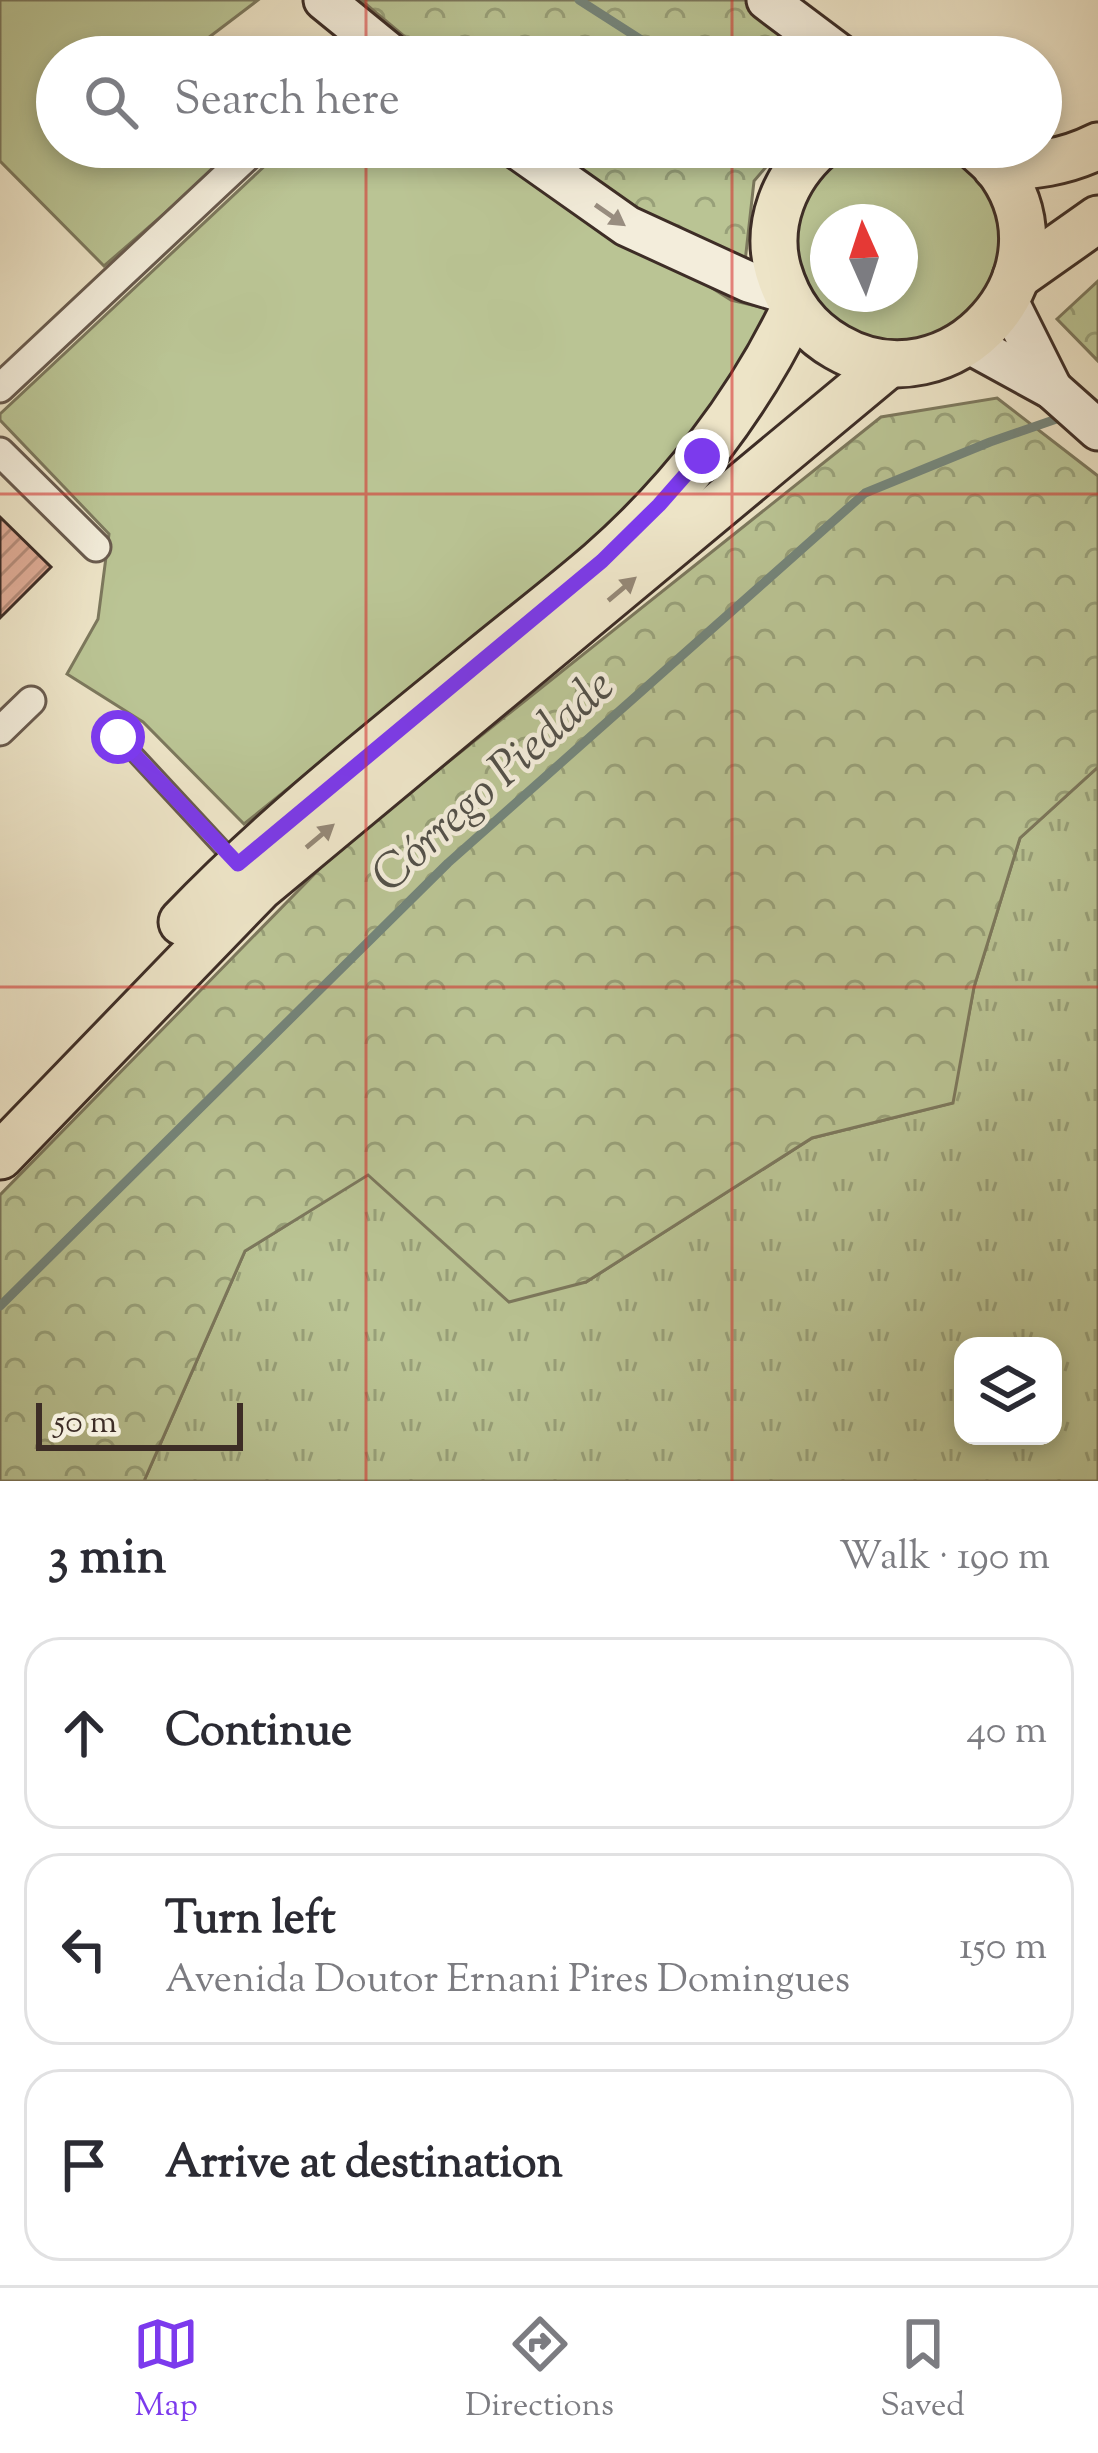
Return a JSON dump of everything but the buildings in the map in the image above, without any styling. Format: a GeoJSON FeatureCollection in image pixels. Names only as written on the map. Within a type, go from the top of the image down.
{"type":"FeatureCollection","features":[{"type":"Feature","properties":{"kind":"main road"},"geometry":{"type":"LineString","coordinates":[[324,0],[359,36]]}},
{"type":"Feature","properties":{"kind":"main road"},"geometry":{"type":"LineString","coordinates":[[766,0],[815,36]]}},
{"type":"Feature","properties":{"kind":"main road"},"geometry":{"type":"LineString","coordinates":[[1062,160],[1098,146]]}},
{"type":"Feature","properties":{"kind":"main road"},"geometry":{"type":"LineString","coordinates":[[545,168],[627,226],[789,301]]}},
{"type":"Feature","properties":{"kind":"main road"},"geometry":{"type":"LineString","coordinates":[[799,168],[784,191],[775,224],[775,259],[789,301],[820,337],[852,356],[889,364],[930,360],[968,343],[990,323],[1012,288],[1098,219]]}},
{"type":"Feature","properties":{"kind":"main road"},"geometry":{"type":"LineString","coordinates":[[993,168],[1015,201],[1022,239],[1012,288],[1057,393]]}},
{"type":"Feature","properties":{"kind":"main road"},"geometry":{"type":"LineString","coordinates":[[0,1112],[248,876],[659,505],[752,387],[775,349],[789,301]]}},
{"type":"Feature","properties":{"kind":"main road"},"geometry":{"type":"LineString","coordinates":[[968,343],[1057,393],[1098,430]]}},
{"type":"Feature","properties":{"kind":"main road"},"geometry":{"type":"LineString","coordinates":[[0,1155],[248,876],[889,364]]}},
{"type":"Feature","properties":{"kind":"street"},"geometry":{"type":"LineString","coordinates":[[0,388],[235,168]]}},
{"type":"Feature","properties":{"kind":"street"},"geometry":{"type":"LineString","coordinates":[[0,452],[96,547]]}},
{"type":"Feature","properties":{"kind":"street"},"geometry":{"type":"LineString","coordinates":[[0,730],[32,701]]}},
{"type":"Feature","properties":{"kind":"lane"},"geometry":{"type":"LineString","coordinates":[[118,737],[248,876]]}},
{"type":"Feature","properties":{"kind":"green space"},"geometry":{"type":"Polygon","coordinates":[[[0,0],[258,0],[211,36],[36,36],[36,168],[217,168],[104,266],[0,161],[0,0]]]}},
{"type":"Feature","properties":{"kind":"green space"},"geometry":{"type":"Polygon","coordinates":[[[361,0],[755,0],[804,36],[404,36],[361,0]]]}},
{"type":"Feature","properties":{"kind":"green space"},"geometry":{"type":"Polygon","coordinates":[[[263,168],[523,168],[731,300],[781,312],[707,417],[618,522],[244,824],[143,722],[67,674],[98,619],[109,534],[0,420],[0,414],[263,168]]]}},
{"type":"Feature","properties":{"kind":"green space"},"geometry":{"type":"Polygon","coordinates":[[[572,168],[765,168],[754,181],[745,262],[653,222],[572,168]]]}},
{"type":"Feature","properties":{"kind":"green space"},"geometry":{"type":"Polygon","coordinates":[[[825,168],[976,168],[989,182],[1007,250],[980,314],[918,348],[848,337],[824,312],[918,312],[918,204],[810,204],[810,297],[800,286],[794,216],[825,168]]]}},
{"type":"Feature","properties":{"kind":"green space"},"geometry":{"type":"Polygon","coordinates":[[[1098,281],[1098,361],[1057,319],[1098,281]]]}},
{"type":"Feature","properties":{"kind":"green space"},"geometry":{"type":"Polygon","coordinates":[[[997,398],[1098,476],[1098,767],[1020,838],[974,987],[953,1103],[812,1138],[586,1282],[509,1302],[368,1175],[245,1251],[144,1481],[0,1481],[0,1195],[339,849],[881,417],[997,398]]]}},
{"type":"Feature","properties":{"kind":"green space"},"geometry":{"type":"Polygon","coordinates":[[[1098,767],[1098,1481],[144,1481],[245,1251],[368,1174],[586,1282],[812,1138],[952,1103],[974,987],[1020,838],[1098,767]]]}},
{"type":"Feature","properties":{"kind":"waterway"},"geometry":{"type":"LineString","coordinates":[[579,0],[635,36]]}},
{"type":"Feature","properties":{"kind":"waterway","name":"Córrego Piedade"},"geometry":{"type":"LineString","coordinates":[[0,1306],[448,863],[865,493],[1068,415]]}},
{"type":"Feature","properties":{"kind":"route"},"geometry":{"type":"LineString","coordinates":[[118,737],[238,864],[602,561],[702,456]]}}]}
